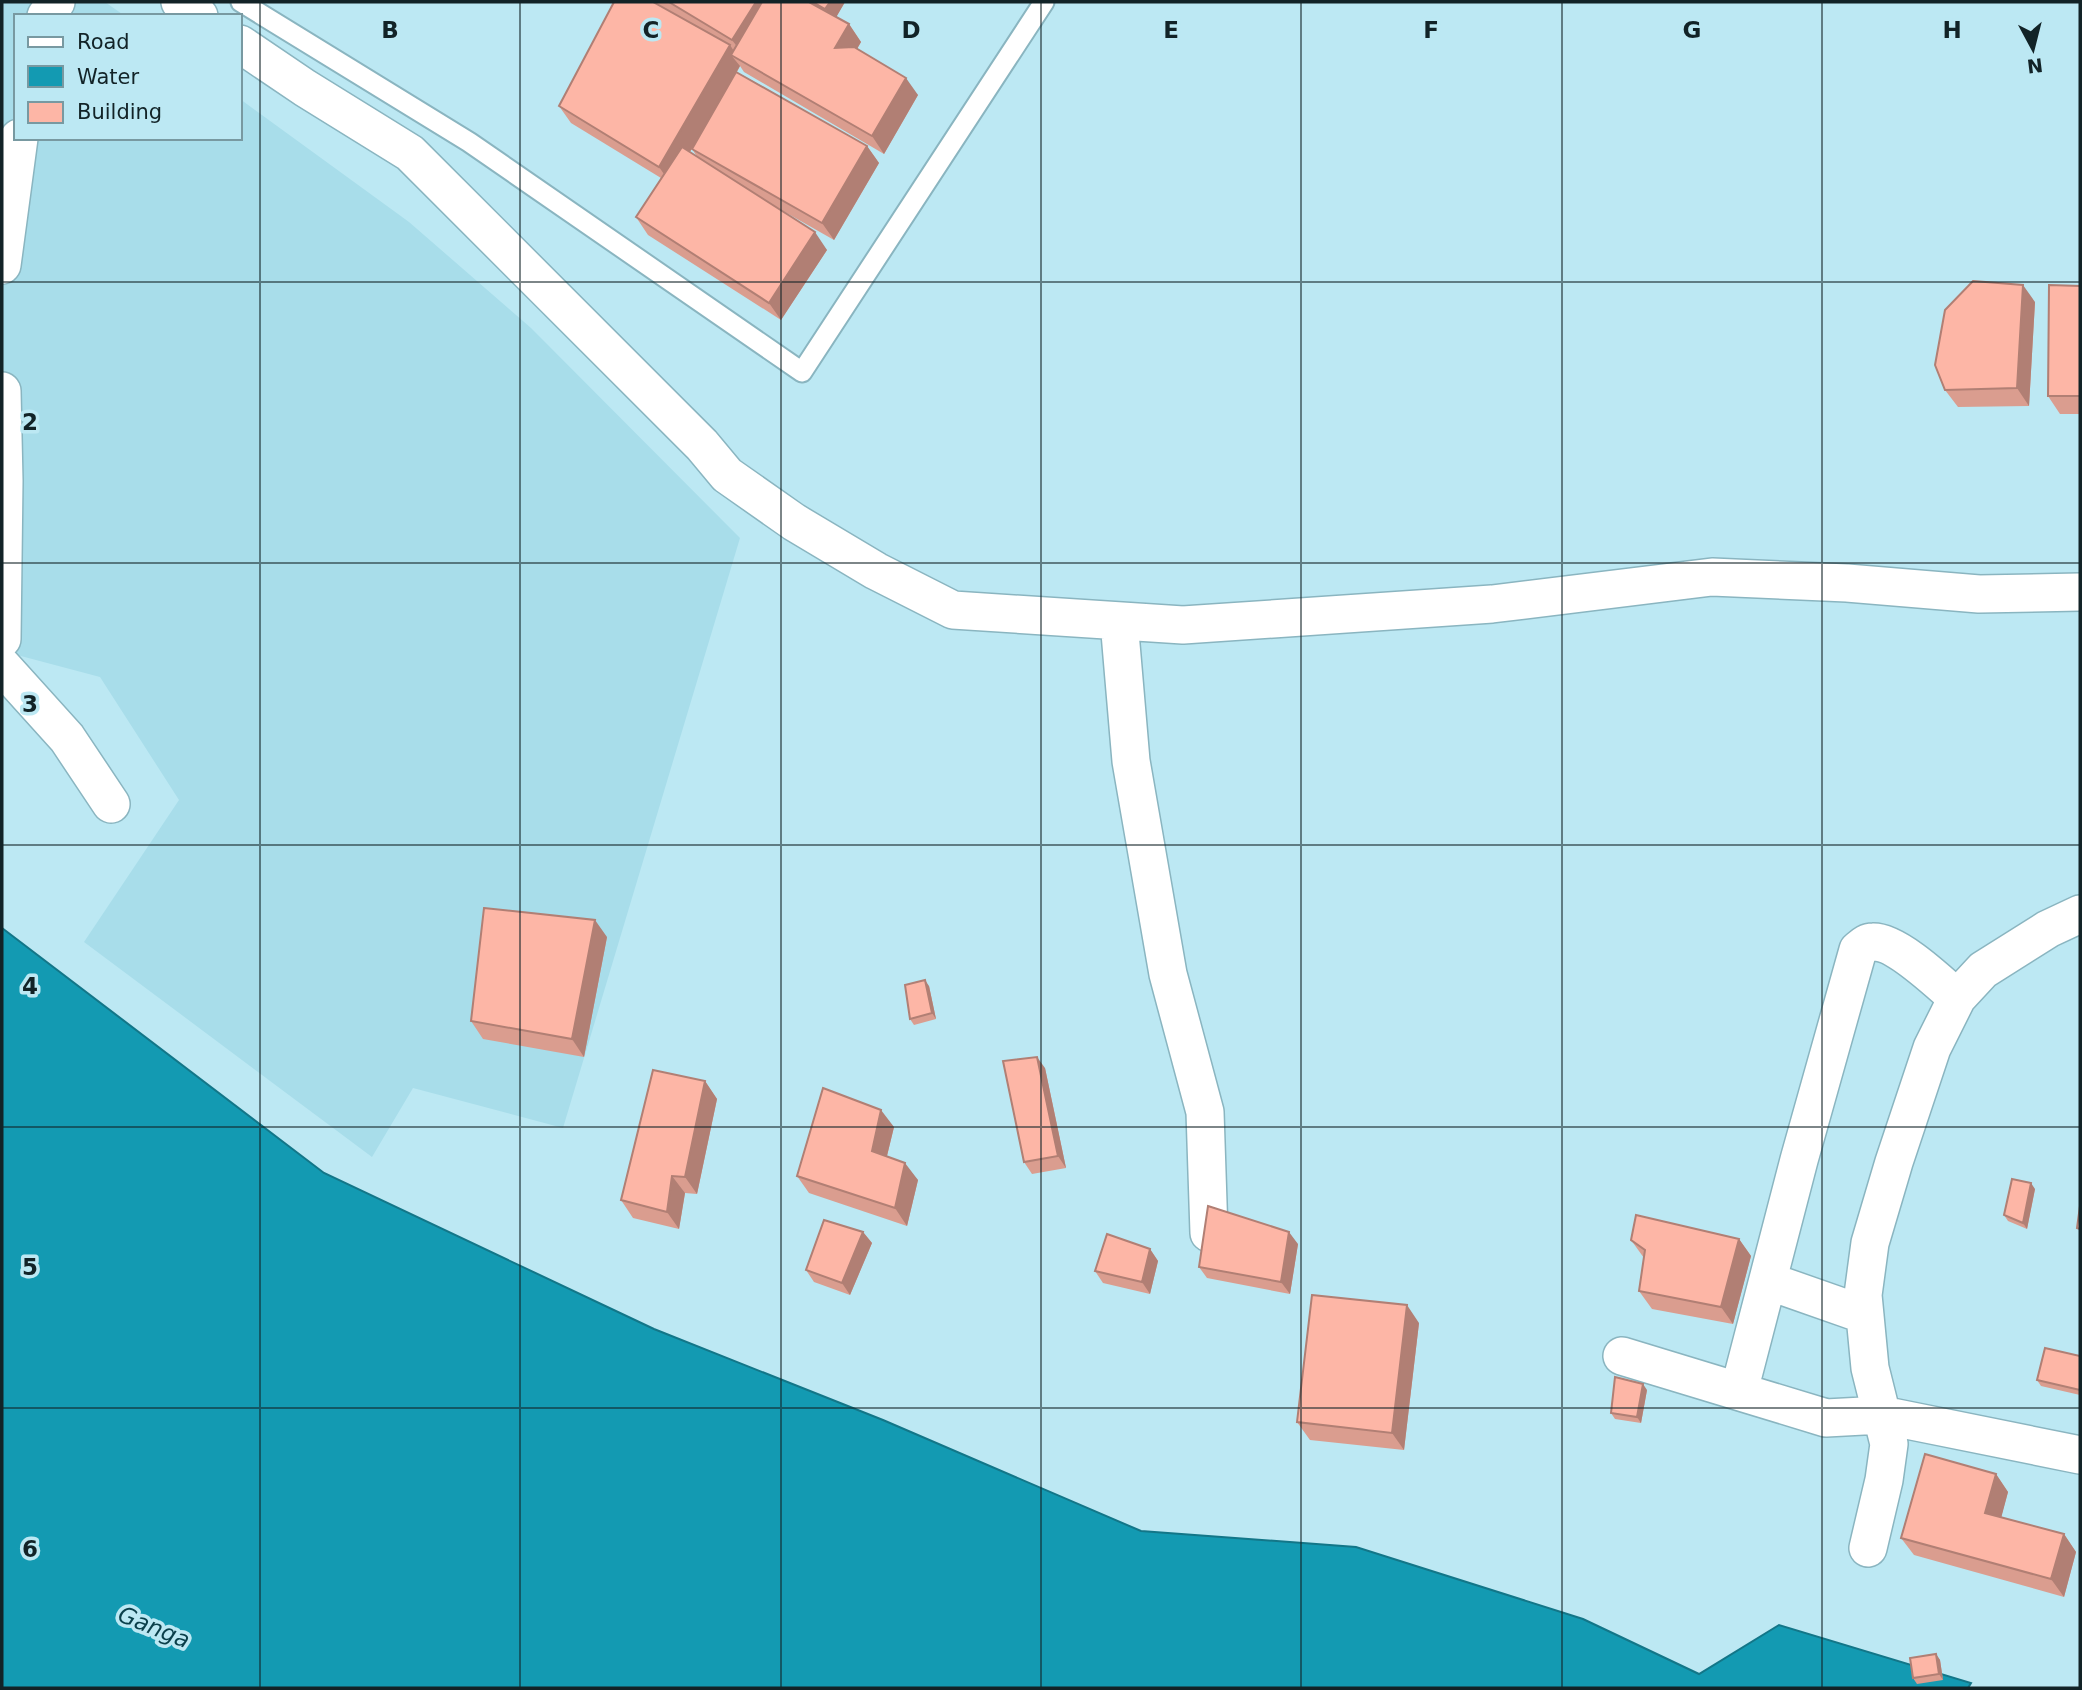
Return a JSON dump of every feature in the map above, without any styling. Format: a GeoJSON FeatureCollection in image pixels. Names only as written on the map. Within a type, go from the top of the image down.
{"type":"FeatureCollection","features":[{"type":"Feature","properties":{"kind":"street"},"geometry":{"type":"LineString","coordinates":[[180,2],[195,14]]}},
{"type":"Feature","properties":{"kind":"street"},"geometry":{"type":"LineString","coordinates":[[242,45],[410,153],[702,445],[727,475],[794,522],[876,571],[953,610],[1183,625],[1492,604],[1712,577],[1847,583],[1979,594],[2080,592]]}},
{"type":"Feature","properties":{"kind":"street"},"geometry":{"type":"LineString","coordinates":[[2,265],[19,140]]}},
{"type":"Feature","properties":{"kind":"street"},"geometry":{"type":"LineString","coordinates":[[2,391],[2,639]]}},
{"type":"Feature","properties":{"kind":"street"},"geometry":{"type":"LineString","coordinates":[[1119,621],[1135,788],[1168,974],[1205,1112],[1209,1233]]}},
{"type":"Feature","properties":{"kind":"street"},"geometry":{"type":"LineString","coordinates":[[2,666],[67,738],[111,804]]}},
{"type":"Feature","properties":{"kind":"street"},"geometry":{"type":"LineString","coordinates":[[1868,1548],[1884,1480],[1889,1444],[1870,1368],[1863,1295],[1870,1243],[1932,1048],[1957,998],[1983,970],[2048,929],[2080,914]]}},
{"type":"Feature","properties":{"kind":"street"},"geometry":{"type":"LineString","coordinates":[[1739,1391],[1858,950],[1875,941],[1913,959],[1957,998]]}},
{"type":"Feature","properties":{"kind":"street"},"geometry":{"type":"LineString","coordinates":[[1768,1281],[1865,1315]]}},
{"type":"Feature","properties":{"kind":"street"},"geometry":{"type":"LineString","coordinates":[[1622,1356],[1826,1418],[1882,1415],[2080,1455]]}},
{"type":"Feature","properties":{"kind":"lane"},"geometry":{"type":"LineString","coordinates":[[241,2],[469,142],[802,372],[1044,2]]}},
{"type":"Feature","properties":{"kind":"shaded area"},"geometry":{"type":"Polygon","coordinates":[[[2,2],[105,2],[122,14],[14,14],[14,140],[242,140],[242,100],[409,222],[531,328],[740,538],[563,1128],[413,1088],[372,1157],[84,942],[179,800],[100,677],[2,651],[2,2]]]}},
{"type":"Feature","properties":{"kind":"water","name":"Ganga"},"geometry":{"type":"Polygon","coordinates":[[[2,928],[324,1173],[654,1329],[883,1420],[1141,1531],[1356,1547],[1583,1619],[1699,1674],[1779,1625],[1971,1683],[1968,1688],[2,1688],[2,928]]]}},
{"type":"Feature","properties":{"kind":"building"},"geometry":{"type":"Polygon","coordinates":[[[614,2],[653,2],[730,45],[659,167],[559,106],[614,2]]]}},
{"type":"Feature","properties":{"kind":"building"},"geometry":{"type":"Polygon","coordinates":[[[669,2],[756,2],[732,40],[669,2]]]}},
{"type":"Feature","properties":{"kind":"building"},"geometry":{"type":"Polygon","coordinates":[[[762,2],[809,2],[849,24],[835,48],[854,47],[906,78],[872,136],[731,55],[762,2]]]}},
{"type":"Feature","properties":{"kind":"building"},"geometry":{"type":"Polygon","coordinates":[[[813,2],[830,2],[825,9],[813,2]]]}},
{"type":"Feature","properties":{"kind":"building"},"geometry":{"type":"Polygon","coordinates":[[[736,72],[867,146],[822,223],[692,149],[736,72]]]}},
{"type":"Feature","properties":{"kind":"building"},"geometry":{"type":"Polygon","coordinates":[[[682,147],[815,232],[769,303],[636,217],[682,147]]]}},
{"type":"Feature","properties":{"kind":"building"},"geometry":{"type":"Polygon","coordinates":[[[1973,281],[2023,285],[2017,388],[1945,390],[1935,365],[1945,310],[1973,281]]]}},
{"type":"Feature","properties":{"kind":"building"},"geometry":{"type":"Polygon","coordinates":[[[2049,285],[2080,286],[2080,396],[2048,396],[2049,285]]]}},
{"type":"Feature","properties":{"kind":"building"},"geometry":{"type":"Polygon","coordinates":[[[484,908],[595,920],[572,1039],[471,1021],[484,908]]]}},
{"type":"Feature","properties":{"kind":"building"},"geometry":{"type":"Polygon","coordinates":[[[925,980],[932,1013],[910,1019],[905,985],[925,980]]]}},
{"type":"Feature","properties":{"kind":"building"},"geometry":{"type":"Polygon","coordinates":[[[1037,1057],[1058,1156],[1024,1162],[1003,1061],[1037,1057]]]}},
{"type":"Feature","properties":{"kind":"building"},"geometry":{"type":"Polygon","coordinates":[[[653,1070],[705,1081],[685,1177],[672,1176],[667,1212],[621,1200],[653,1070]]]}},
{"type":"Feature","properties":{"kind":"building"},"geometry":{"type":"Polygon","coordinates":[[[823,1088],[881,1110],[872,1151],[905,1163],[895,1208],[797,1176],[823,1088]]]}},
{"type":"Feature","properties":{"kind":"building"},"geometry":{"type":"Polygon","coordinates":[[[2012,1179],[2031,1183],[2023,1223],[2004,1215],[2012,1179]]]}},
{"type":"Feature","properties":{"kind":"building"},"geometry":{"type":"Polygon","coordinates":[[[1208,1206],[1289,1232],[1281,1282],[1199,1267],[1208,1206]]]}},
{"type":"Feature","properties":{"kind":"building"},"geometry":{"type":"Polygon","coordinates":[[[2080,1206],[2080,1229],[2077,1228],[2080,1206]]]}},
{"type":"Feature","properties":{"kind":"building"},"geometry":{"type":"Polygon","coordinates":[[[1636,1215],[1739,1239],[1721,1307],[1639,1291],[1645,1250],[1631,1240],[1636,1215]]]}},
{"type":"Feature","properties":{"kind":"building"},"geometry":{"type":"Polygon","coordinates":[[[824,1220],[863,1232],[842,1283],[806,1270],[824,1220]]]}},
{"type":"Feature","properties":{"kind":"building"},"geometry":{"type":"Polygon","coordinates":[[[1107,1234],[1150,1249],[1142,1282],[1095,1271],[1107,1234]]]}},
{"type":"Feature","properties":{"kind":"building"},"geometry":{"type":"Polygon","coordinates":[[[1312,1295],[1407,1305],[1392,1433],[1297,1422],[1312,1295]]]}},
{"type":"Feature","properties":{"kind":"building"},"geometry":{"type":"Polygon","coordinates":[[[2045,1348],[2080,1356],[2080,1390],[2037,1380],[2045,1348]]]}},
{"type":"Feature","properties":{"kind":"building"},"geometry":{"type":"Polygon","coordinates":[[[1615,1377],[1643,1384],[1637,1417],[1611,1413],[1615,1377]]]}},
{"type":"Feature","properties":{"kind":"building"},"geometry":{"type":"Polygon","coordinates":[[[1925,1454],[1996,1474],[1985,1513],[2064,1534],[2051,1579],[1901,1538],[1925,1454]]]}},
{"type":"Feature","properties":{"kind":"building"},"geometry":{"type":"Polygon","coordinates":[[[1936,1654],[1939,1674],[1913,1678],[1910,1658],[1936,1654]]]}}]}
